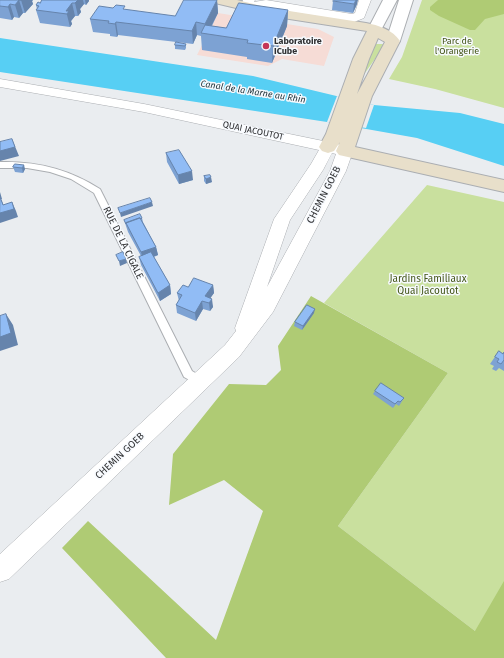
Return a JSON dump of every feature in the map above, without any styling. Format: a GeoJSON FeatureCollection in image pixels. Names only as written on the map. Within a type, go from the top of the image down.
{"type":"FeatureCollection","features":[{"type":"Feature","properties":{"kind":"main road"},"geometry":{"type":"LineString","coordinates":[[220,0],[248,3],[323,21],[337,21],[393,41],[384,59],[357,94]]}},
{"type":"Feature","properties":{"kind":"main road"},"geometry":{"type":"LineString","coordinates":[[323,21],[349,37],[361,38],[373,35]]}},
{"type":"Feature","properties":{"kind":"main road"},"geometry":{"type":"LineString","coordinates":[[340,142],[357,94],[361,59],[373,35]]}},
{"type":"Feature","properties":{"kind":"main road"},"geometry":{"type":"LineString","coordinates":[[349,37],[361,59]]}},
{"type":"Feature","properties":{"kind":"main road","name":"QUAI JACOUTOT"},"geometry":{"type":"LineString","coordinates":[[340,142],[504,186]]}},
{"type":"Feature","properties":{"kind":"street"},"geometry":{"type":"LineString","coordinates":[[248,3],[266,4],[354,18],[360,15],[366,0]]}},
{"type":"Feature","properties":{"kind":"street"},"geometry":{"type":"LineString","coordinates":[[373,35],[390,0]]}},
{"type":"Feature","properties":{"kind":"street"},"geometry":{"type":"LineString","coordinates":[[393,41],[406,0]]}},
{"type":"Feature","properties":{"kind":"street","name":"QUAI JACOUTOT"},"geometry":{"type":"LineString","coordinates":[[0,83],[340,142]]}},
{"type":"Feature","properties":{"kind":"street","name":"CHEMIN GOEB"},"geometry":{"type":"LineString","coordinates":[[239,341],[282,219],[318,166],[340,142]]}},
{"type":"Feature","properties":{"kind":"street","name":"CHEMIN GOEB"},"geometry":{"type":"LineString","coordinates":[[0,570],[232,351],[266,307],[338,171],[340,142]]}},
{"type":"Feature","properties":{"kind":"lane","name":"RUE DE LA CIGALE"},"geometry":{"type":"LineString","coordinates":[[0,165],[24,164],[53,169],[81,180],[97,191],[188,374],[200,381]]}},
{"type":"Feature","properties":{"kind":"shaded area","name":"Laboratoire ICube"},"geometry":{"type":"Polygon","coordinates":[[[218,13],[318,29],[334,37],[324,66],[282,59],[268,66],[197,55],[218,13]]]}},
{"type":"Feature","properties":{"kind":"green space","name":"Parc de l'Orangerie"},"geometry":{"type":"Polygon","coordinates":[[[422,0],[504,0],[504,108],[435,89],[389,79],[402,57],[422,0]]]}},
{"type":"Feature","properties":{"kind":"green space"},"geometry":{"type":"Polygon","coordinates":[[[438,0],[504,0],[504,14],[485,19],[475,30],[470,30],[439,16],[430,10],[430,7],[438,0]]]}},
{"type":"Feature","properties":{"kind":"green space"},"geometry":{"type":"Polygon","coordinates":[[[375,44],[383,44],[382,49],[365,73],[365,67],[375,44]]]}},
{"type":"Feature","properties":{"kind":"green space","name":"Jardins Familiaux Quai Jacoutot"},"geometry":{"type":"Polygon","coordinates":[[[427,185],[504,202],[504,658],[475,631],[338,526],[448,373],[324,303],[427,185]]]}},
{"type":"Feature","properties":{"kind":"green space"},"geometry":{"type":"Polygon","coordinates":[[[311,296],[448,373],[338,526],[475,631],[504,581],[504,658],[166,658],[62,548],[88,521],[216,640],[263,511],[224,480],[169,505],[173,454],[229,384],[266,385],[281,370],[278,346],[311,296]]]}},
{"type":"Feature","properties":{"kind":"water","name":"Canal de la Marne au Rhin"},"geometry":{"type":"Polygon","coordinates":[[[0,38],[253,76],[374,105],[460,113],[504,124],[504,166],[417,138],[327,122],[0,72],[0,38]]]}},
{"type":"Feature","properties":{"kind":"pier"},"geometry":{"type":"Polygon","coordinates":[[[337,96],[374,105],[366,128],[327,122],[337,96]]]}},
{"type":"Feature","properties":{"kind":"building"},"geometry":{"type":"Polygon","coordinates":[[[0,0],[19,0],[15,5],[10,4],[8,7],[0,6],[0,0]]]}},
{"type":"Feature","properties":{"kind":"building"},"geometry":{"type":"Polygon","coordinates":[[[42,0],[78,0],[75,3],[72,3],[66,11],[69,11],[67,14],[36,10],[39,6],[36,5],[42,0]]]}},
{"type":"Feature","properties":{"kind":"building"},"geometry":{"type":"Polygon","coordinates":[[[184,0],[217,0],[205,24],[196,22],[192,31],[116,22],[115,24],[108,23],[109,21],[90,19],[99,6],[113,8],[116,5],[125,6],[123,9],[175,16],[184,0]]]}},
{"type":"Feature","properties":{"kind":"building"},"geometry":{"type":"Polygon","coordinates":[[[356,0],[354,4],[333,1],[356,0]]]}},
{"type":"Feature","properties":{"kind":"building"},"geometry":{"type":"Polygon","coordinates":[[[239,3],[288,10],[273,46],[247,43],[248,40],[201,33],[205,25],[226,28],[239,3]]]}},
{"type":"Feature","properties":{"kind":"building"},"geometry":{"type":"Polygon","coordinates":[[[176,42],[186,44],[185,46],[175,45],[176,42]]]}},
{"type":"Feature","properties":{"kind":"building"},"geometry":{"type":"Polygon","coordinates":[[[12,139],[15,147],[0,151],[0,142],[12,139]]]}},
{"type":"Feature","properties":{"kind":"building"},"geometry":{"type":"Polygon","coordinates":[[[179,150],[192,171],[178,175],[166,153],[179,150]]]}},
{"type":"Feature","properties":{"kind":"building"},"geometry":{"type":"Polygon","coordinates":[[[15,164],[24,165],[22,168],[13,167],[15,164]]]}},
{"type":"Feature","properties":{"kind":"building"},"geometry":{"type":"Polygon","coordinates":[[[210,175],[211,177],[206,179],[204,176],[210,175]]]}},
{"type":"Feature","properties":{"kind":"building"},"geometry":{"type":"Polygon","coordinates":[[[0,197],[3,205],[12,202],[14,209],[0,213],[0,197]]]}},
{"type":"Feature","properties":{"kind":"building"},"geometry":{"type":"Polygon","coordinates":[[[150,198],[152,202],[120,213],[118,208],[150,198]]]}},
{"type":"Feature","properties":{"kind":"building"},"geometry":{"type":"Polygon","coordinates":[[[140,214],[141,219],[140,218],[126,224],[124,220],[140,214]]]}},
{"type":"Feature","properties":{"kind":"building"},"geometry":{"type":"Polygon","coordinates":[[[140,218],[156,247],[141,252],[126,223],[140,218]]]}},
{"type":"Feature","properties":{"kind":"building"},"geometry":{"type":"Polygon","coordinates":[[[123,252],[126,259],[119,261],[116,255],[123,252]]]}},
{"type":"Feature","properties":{"kind":"building"},"geometry":{"type":"Polygon","coordinates":[[[151,252],[170,285],[158,293],[139,257],[151,252]]]}},
{"type":"Feature","properties":{"kind":"building"},"geometry":{"type":"Polygon","coordinates":[[[194,278],[213,285],[205,296],[212,299],[209,303],[202,301],[195,313],[176,305],[182,295],[177,293],[183,285],[188,287],[194,278]]]}},
{"type":"Feature","properties":{"kind":"building"},"geometry":{"type":"Polygon","coordinates":[[[307,305],[315,309],[303,326],[295,322],[307,305]]]}},
{"type":"Feature","properties":{"kind":"building"},"geometry":{"type":"Polygon","coordinates":[[[6,314],[11,333],[0,337],[0,316],[6,314]]]}},
{"type":"Feature","properties":{"kind":"building"},"geometry":{"type":"Polygon","coordinates":[[[499,351],[503,354],[504,352],[504,360],[501,364],[497,362],[499,359],[495,357],[499,351]]]}},
{"type":"Feature","properties":{"kind":"building"},"geometry":{"type":"Polygon","coordinates":[[[381,383],[404,398],[395,404],[375,391],[381,383]]]}},
{"type":"Feature","properties":{"kind":"place","name":"Laboratoire ICube"},"geometry":{"type":"Point","coordinates":[266,46]}}]}
